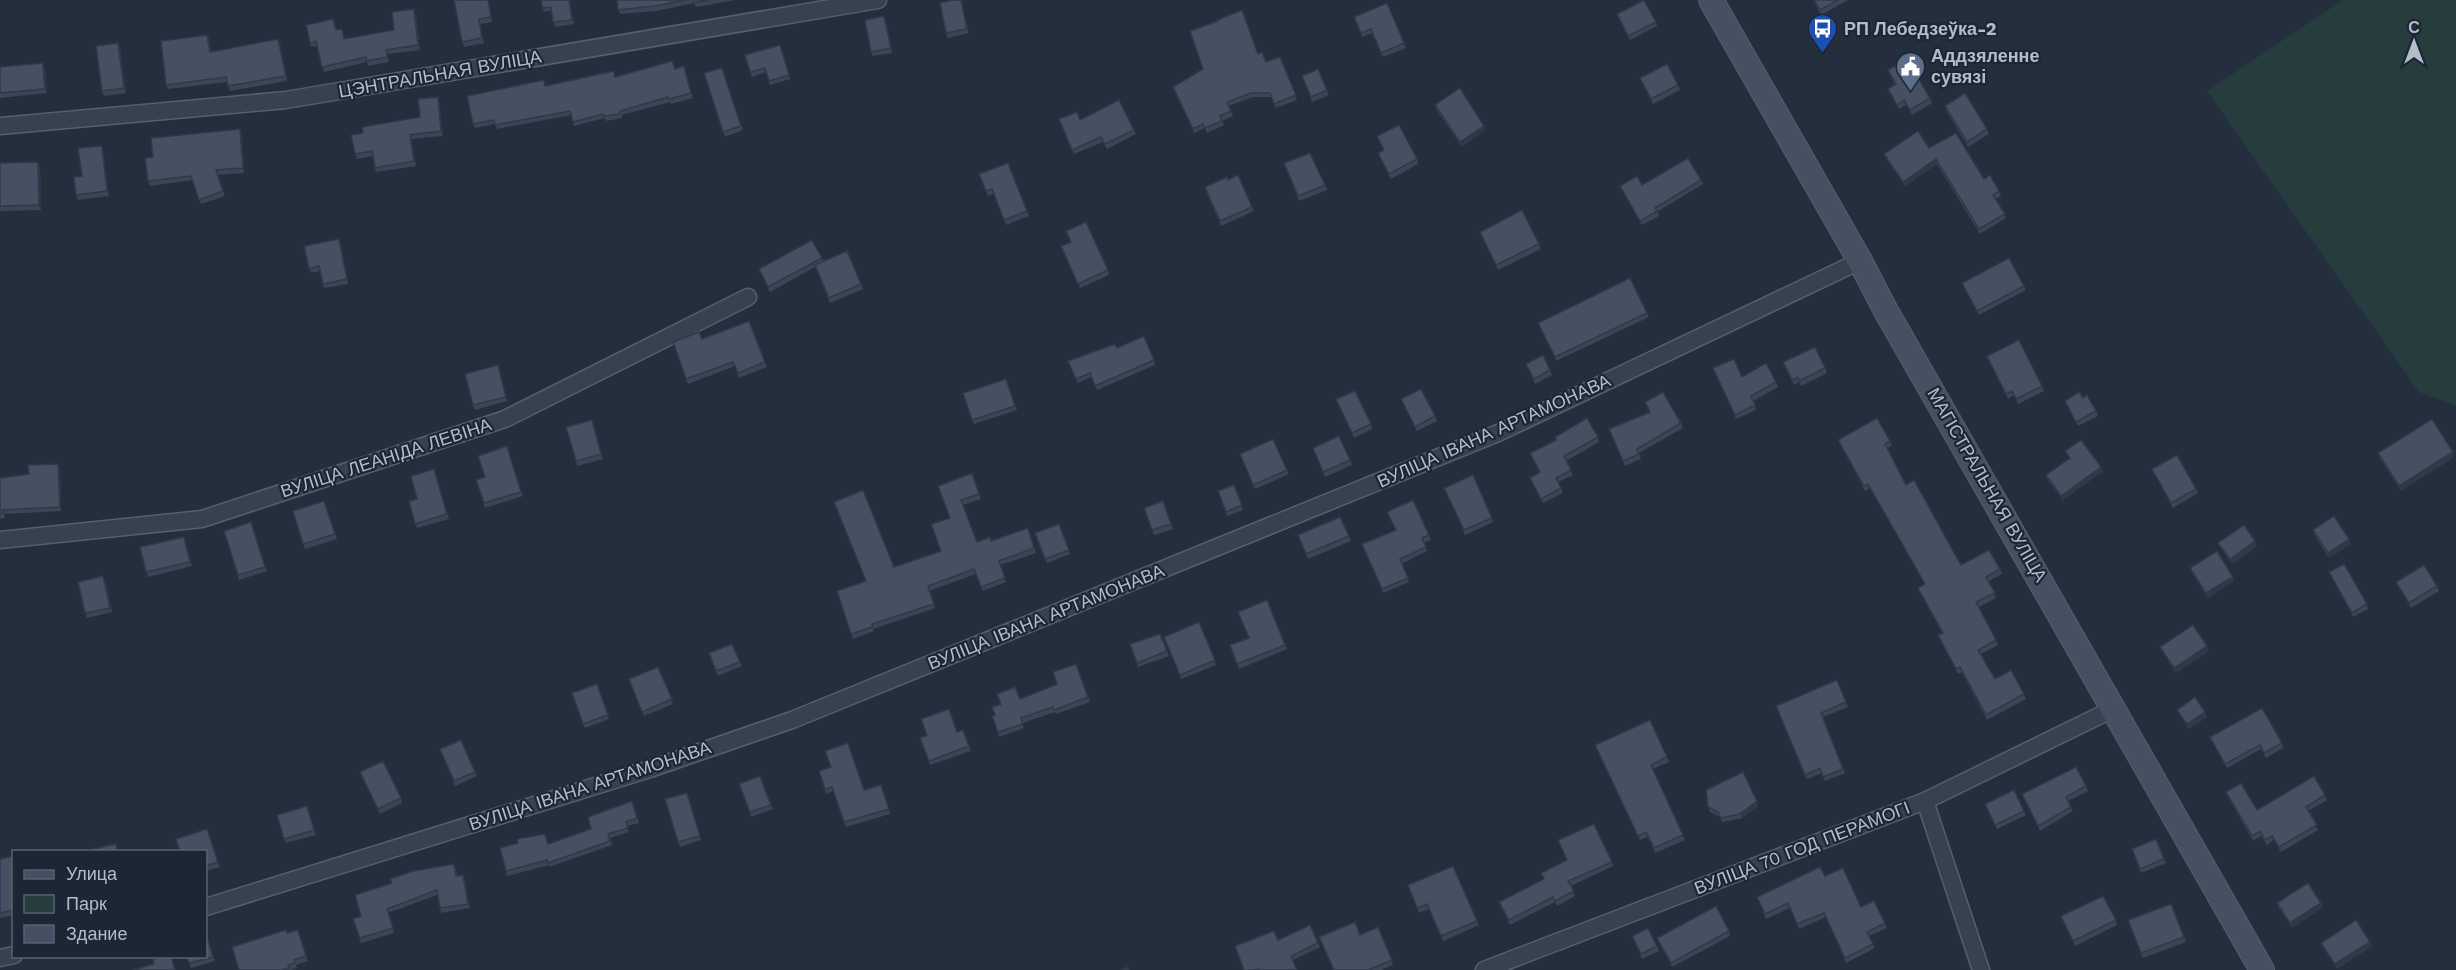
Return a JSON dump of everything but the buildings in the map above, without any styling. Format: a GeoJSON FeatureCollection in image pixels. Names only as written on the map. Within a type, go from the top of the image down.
{"type":"FeatureCollection","features":[{"type":"Feature","properties":{"kind":"main road","name":"МАГІСТРАЛЬНАЯ ВУЛІЦА"},"geometry":{"type":"LineString","coordinates":[[1711,0],[2262,970]]}},
{"type":"Feature","properties":{"kind":"street","name":"ЦЭНТРАЛЬНАЯ ВУЛІЦА"},"geometry":{"type":"LineString","coordinates":[[0,126],[286,100],[878,0]]}},
{"type":"Feature","properties":{"kind":"street","name":"ВУЛІЦА ІВАНА АРТАМОНАВА"},"geometry":{"type":"LineString","coordinates":[[207,907],[650,769],[792,720],[1498,433],[1860,261]]}},
{"type":"Feature","properties":{"kind":"street","name":"ВУЛІЦА ЛЕАНІДА ЛЕВІНА"},"geometry":{"type":"LineString","coordinates":[[0,540],[202,519],[505,419],[748,297]]}},
{"type":"Feature","properties":{"kind":"street","name":"ВУЛІЦА 70 ГОД ПЕРАМОГІ"},"geometry":{"type":"LineString","coordinates":[[1484,970],[1924,801],[2113,708]]}},
{"type":"Feature","properties":{"kind":"street"},"geometry":{"type":"LineString","coordinates":[[1924,801],[1981,970]]}},
{"type":"Feature","properties":{"kind":"green space"},"geometry":{"type":"Polygon","coordinates":[[[2343,0],[2456,0],[2456,406],[2419,392],[2207,91],[2343,0]]]}},
{"type":"Feature","properties":{"kind":"place","name":"РП Лебедзеўка-2"},"geometry":{"type":"Point","coordinates":[1823,54]}},
{"type":"Feature","properties":{"kind":"place","name":"Аддзяленне сувязі"},"geometry":{"type":"Point","coordinates":[1910,92]}}]}
